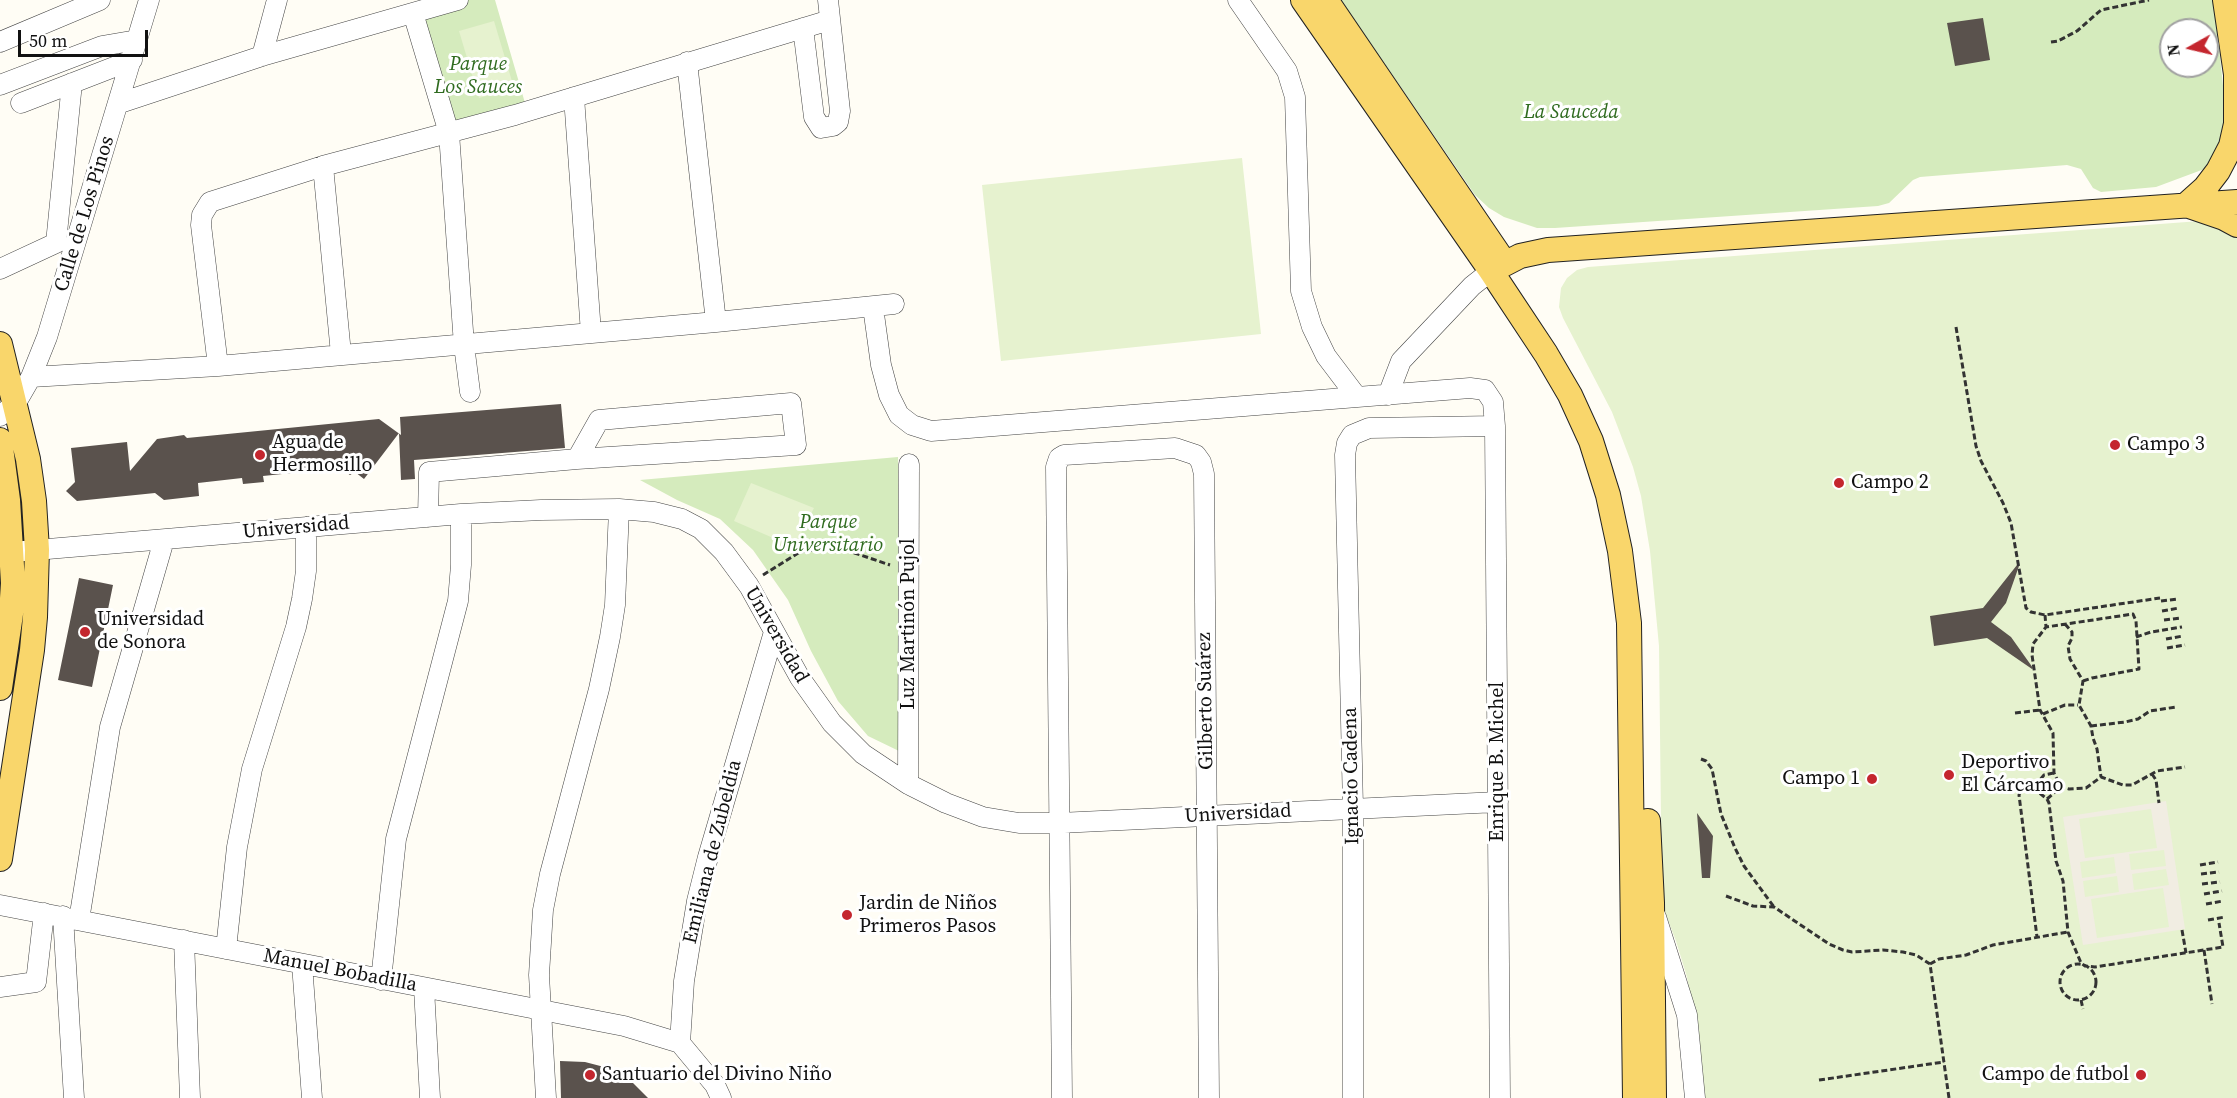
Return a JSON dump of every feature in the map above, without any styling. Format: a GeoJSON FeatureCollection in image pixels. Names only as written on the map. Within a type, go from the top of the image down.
{"type":"FeatureCollection","features":[{"type":"Feature","properties":{"kind":"main road"},"geometry":{"type":"LineString","coordinates":[[1303,0],[1498,267],[1558,345],[1592,406],[1626,502],[1637,563],[1642,610],[1652,903],[1654,1098]]}},
{"type":"Feature","properties":{"kind":"main road"},"geometry":{"type":"LineString","coordinates":[[1326,0],[1498,267],[1570,395],[1587,432],[1608,495],[1620,551],[1629,623],[1635,1098]]}},
{"type":"Feature","properties":{"kind":"main road"},"geometry":{"type":"LineString","coordinates":[[2186,205],[2205,188],[2218,171],[2231,146],[2236,124],[2236,77],[2225,0]]}},
{"type":"Feature","properties":{"kind":"main road"},"geometry":{"type":"LineString","coordinates":[[1498,267],[1520,256],[1548,250],[2237,202]]}},
{"type":"Feature","properties":{"kind":"main road"},"geometry":{"type":"LineString","coordinates":[[2186,205],[2237,225]]}},
{"type":"Feature","properties":{"kind":"main road"},"geometry":{"type":"LineString","coordinates":[[0,344],[8,410],[28,459],[34,501],[37,550],[32,650],[0,859]]}},
{"type":"Feature","properties":{"kind":"main road"},"geometry":{"type":"LineString","coordinates":[[0,440],[11,614],[0,688]]}},
{"type":"Feature","properties":{"kind":"street"},"geometry":{"type":"LineString","coordinates":[[0,42],[100,0]]}},
{"type":"Feature","properties":{"kind":"street","name":"Calle de Los Pinos"},"geometry":{"type":"LineString","coordinates":[[8,410],[31,377],[47,337],[120,103],[149,0]]}},
{"type":"Feature","properties":{"kind":"street"},"geometry":{"type":"LineString","coordinates":[[262,56],[277,0]]}},
{"type":"Feature","properties":{"kind":"street"},"geometry":{"type":"LineString","coordinates":[[120,103],[262,56],[458,0]]}},
{"type":"Feature","properties":{"kind":"street"},"geometry":{"type":"LineString","coordinates":[[802,28],[814,117],[821,128],[827,128],[838,122],[840,111],[828,0]]}},
{"type":"Feature","properties":{"kind":"street"},"geometry":{"type":"LineString","coordinates":[[1239,0],[1287,71],[1295,97],[1301,291],[1312,327],[1326,356],[1357,397]]}},
{"type":"Feature","properties":{"kind":"street"},"geometry":{"type":"LineString","coordinates":[[413,13],[449,134],[464,345],[470,392]]}},
{"type":"Feature","properties":{"kind":"street"},"geometry":{"type":"LineString","coordinates":[[218,366],[201,225],[202,215],[210,202],[323,166],[449,134],[830,20]]}},
{"type":"Feature","properties":{"kind":"street"},"geometry":{"type":"LineString","coordinates":[[0,85],[102,46],[137,40]]}},
{"type":"Feature","properties":{"kind":"street"},"geometry":{"type":"LineString","coordinates":[[21,103],[132,60]]}},
{"type":"Feature","properties":{"kind":"street"},"geometry":{"type":"LineString","coordinates":[[687,62],[716,322]]}},
{"type":"Feature","properties":{"kind":"street"},"geometry":{"type":"LineString","coordinates":[[0,268],[56,243],[72,83]]}},
{"type":"Feature","properties":{"kind":"street"},"geometry":{"type":"LineString","coordinates":[[574,97],[591,333]]}},
{"type":"Feature","properties":{"kind":"street"},"geometry":{"type":"LineString","coordinates":[[323,166],[340,354]]}},
{"type":"Feature","properties":{"kind":"street"},"geometry":{"type":"LineString","coordinates":[[873,307],[880,365],[889,395],[899,414],[912,425],[931,431],[1388,394],[1401,362],[1472,286],[1498,267]]}},
{"type":"Feature","properties":{"kind":"street"},"geometry":{"type":"LineString","coordinates":[[31,377],[218,366],[894,304]]}},
{"type":"Feature","properties":{"kind":"street","name":"Enrique B. Michel"},"geometry":{"type":"LineString","coordinates":[[1388,394],[1470,388],[1485,390],[1493,402],[1500,1098]]}},
{"type":"Feature","properties":{"kind":"street"},"geometry":{"type":"LineString","coordinates":[[428,517],[429,472],[577,459],[796,445],[791,403],[599,420],[577,459]]}},
{"type":"Feature","properties":{"kind":"street","name":"Ignacio Cadena"},"geometry":{"type":"LineString","coordinates":[[1353,1098],[1353,808],[1345,455],[1347,443],[1352,435],[1369,428],[1495,426]]}},
{"type":"Feature","properties":{"kind":"street","name":"Gilberto Suárez"},"geometry":{"type":"LineString","coordinates":[[1059,823],[1056,467],[1059,458],[1064,455],[1175,448],[1196,455],[1201,462],[1204,474],[1209,1098]]}},
{"type":"Feature","properties":{"kind":"street","name":"Luz Martinón Pujol"},"geometry":{"type":"LineString","coordinates":[[908,784],[909,464]]}},
{"type":"Feature","properties":{"kind":"street"},"geometry":{"type":"LineString","coordinates":[[546,1098],[539,975],[543,910],[550,874],[607,656],[615,605],[619,509]]}},
{"type":"Feature","properties":{"kind":"street","name":"Universidad"},"geometry":{"type":"LineString","coordinates":[[6,553],[461,514],[619,509],[654,512],[682,519],[701,529],[724,552],[749,586],[800,678],[831,723],[863,754],[908,784],[946,803],[983,817],[1019,822],[1059,823],[1498,802]]}},
{"type":"Feature","properties":{"kind":"street"},"geometry":{"type":"LineString","coordinates":[[381,980],[396,839],[458,601],[461,514]]}},
{"type":"Feature","properties":{"kind":"street"},"geometry":{"type":"LineString","coordinates":[[226,948],[237,847],[252,769],[303,599],[306,571],[306,527]]}},
{"type":"Feature","properties":{"kind":"street"},"geometry":{"type":"LineString","coordinates":[[0,987],[36,982],[62,916],[110,728],[164,540]]}},
{"type":"Feature","properties":{"kind":"street","name":"Emiliana de Zubeldia"},"geometry":{"type":"LineString","coordinates":[[680,1043],[688,946],[697,901],[720,813],[774,632]]}},
{"type":"Feature","properties":{"kind":"street"},"geometry":{"type":"LineString","coordinates":[[1059,823],[1062,1098]]}},
{"type":"Feature","properties":{"kind":"street"},"geometry":{"type":"LineString","coordinates":[[1652,903],[1687,1015],[1695,1098]]}},
{"type":"Feature","properties":{"kind":"street","name":"Manuel Bobadilla"},"geometry":{"type":"LineString","coordinates":[[0,904],[624,1026],[680,1043]]}},
{"type":"Feature","properties":{"kind":"street"},"geometry":{"type":"LineString","coordinates":[[62,916],[74,1098]]}},
{"type":"Feature","properties":{"kind":"street"},"geometry":{"type":"LineString","coordinates":[[184,940],[190,1098]]}},
{"type":"Feature","properties":{"kind":"street"},"geometry":{"type":"LineString","coordinates":[[302,964],[312,1098]]}},
{"type":"Feature","properties":{"kind":"street"},"geometry":{"type":"LineString","coordinates":[[424,988],[430,1098]]}},
{"type":"Feature","properties":{"kind":"street"},"geometry":{"type":"LineString","coordinates":[[680,1043],[715,1085],[721,1098]]}},
{"type":"Feature","properties":{"kind":"path"},"geometry":{"type":"LineString","coordinates":[[2050,42],[2058,41],[2077,31],[2101,10],[2149,0]]}},
{"type":"Feature","properties":{"kind":"path"},"geometry":{"type":"LineString","coordinates":[[1956,327],[1978,454],[2011,523],[2026,608],[2031,612],[2045,615],[2178,599]]}},
{"type":"Feature","properties":{"kind":"path"},"geometry":{"type":"LineString","coordinates":[[749,586],[768,571],[800,552],[834,546],[909,573]]}},
{"type":"Feature","properties":{"kind":"path"},"geometry":{"type":"LineString","coordinates":[[2162,611],[2180,608]]}},
{"type":"Feature","properties":{"kind":"path"},"geometry":{"type":"LineString","coordinates":[[2083,681],[2139,669],[2136,621],[2133,614],[2046,627],[2036,638],[2032,649],[2041,712],[2053,733],[2054,773],[2061,787],[2086,788],[2101,777]]}},
{"type":"Feature","properties":{"kind":"path"},"geometry":{"type":"LineString","coordinates":[[2045,615],[2046,627]]}},
{"type":"Feature","properties":{"kind":"path"},"geometry":{"type":"LineString","coordinates":[[2164,620],[2181,618]]}},
{"type":"Feature","properties":{"kind":"path"},"geometry":{"type":"LineString","coordinates":[[2065,623],[2072,632],[2068,646],[2070,659],[2083,681],[2079,705],[2091,726],[2101,777]]}},
{"type":"Feature","properties":{"kind":"path"},"geometry":{"type":"LineString","coordinates":[[2136,637],[2182,627]]}},
{"type":"Feature","properties":{"kind":"path"},"geometry":{"type":"LineString","coordinates":[[2166,639],[2183,636]]}},
{"type":"Feature","properties":{"kind":"path"},"geometry":{"type":"LineString","coordinates":[[2168,648],[2185,645]]}},
{"type":"Feature","properties":{"kind":"path"},"geometry":{"type":"LineString","coordinates":[[2015,713],[2041,712],[2065,705],[2079,705]]}},
{"type":"Feature","properties":{"kind":"path"},"geometry":{"type":"LineString","coordinates":[[2091,726],[2138,719],[2150,711],[2176,706]]}},
{"type":"Feature","properties":{"kind":"path"},"geometry":{"type":"LineString","coordinates":[[1701,759],[1706,761],[1712,769],[1721,814],[1735,848],[1753,879],[1774,907],[1811,933],[1843,950],[1904,952],[1916,955],[1930,964],[1949,1098]]}},
{"type":"Feature","properties":{"kind":"path"},"geometry":{"type":"LineString","coordinates":[[2101,777],[2127,786],[2152,774],[2185,767]]}},
{"type":"Feature","properties":{"kind":"path"},"geometry":{"type":"LineString","coordinates":[[2035,786],[2044,776],[2054,773]]}},
{"type":"Feature","properties":{"kind":"path"},"geometry":{"type":"LineString","coordinates":[[2152,774],[2156,780],[2159,803]]}},
{"type":"Feature","properties":{"kind":"path"},"geometry":{"type":"LineString","coordinates":[[2035,786],[2040,795],[2047,799]]}},
{"type":"Feature","properties":{"kind":"path"},"geometry":{"type":"LineString","coordinates":[[2035,786],[2022,787],[2019,795],[2037,937]]}},
{"type":"Feature","properties":{"kind":"path"},"geometry":{"type":"LineString","coordinates":[[2047,799],[2061,787]]}},
{"type":"Feature","properties":{"kind":"path"},"geometry":{"type":"LineString","coordinates":[[2047,799],[2056,861],[2064,890],[2068,932],[2079,959],[2085,966],[2094,974],[2096,987],[2090,997],[2081,1000],[2067,998],[2059,983],[2067,967],[2080,964],[2085,966],[2096,967],[2223,947],[2219,923]]}},
{"type":"Feature","properties":{"kind":"path"},"geometry":{"type":"LineString","coordinates":[[2200,865],[2218,862]]}},
{"type":"Feature","properties":{"kind":"path"},"geometry":{"type":"LineString","coordinates":[[2201,874],[2219,872]]}},
{"type":"Feature","properties":{"kind":"path"},"geometry":{"type":"LineString","coordinates":[[2202,884],[2220,882]]}},
{"type":"Feature","properties":{"kind":"path"},"geometry":{"type":"LineString","coordinates":[[2204,894],[2222,891]]}},
{"type":"Feature","properties":{"kind":"path"},"geometry":{"type":"LineString","coordinates":[[1726,896],[1753,906],[1774,907]]}},
{"type":"Feature","properties":{"kind":"path"},"geometry":{"type":"LineString","coordinates":[[2206,904],[2223,902]]}},
{"type":"Feature","properties":{"kind":"path"},"geometry":{"type":"LineString","coordinates":[[2208,920],[2226,917]]}},
{"type":"Feature","properties":{"kind":"path"},"geometry":{"type":"LineString","coordinates":[[2182,930],[2186,953]]}},
{"type":"Feature","properties":{"kind":"path"},"geometry":{"type":"LineString","coordinates":[[1930,964],[1939,959],[1966,955],[1993,945],[2068,932]]}},
{"type":"Feature","properties":{"kind":"path"},"geometry":{"type":"LineString","coordinates":[[2204,950],[2212,1004]]}},
{"type":"Feature","properties":{"kind":"path"},"geometry":{"type":"LineString","coordinates":[[2081,1000],[2083,1009]]}},
{"type":"Feature","properties":{"kind":"path"},"geometry":{"type":"LineString","coordinates":[[1819,1080],[1944,1062]]}},
{"type":"Feature","properties":{"kind":"green space","name":"Parque Los Sauces"},"geometry":{"type":"Polygon","coordinates":[[[468,0],[495,0],[525,103],[452,124],[421,13],[468,0]]]}},
{"type":"Feature","properties":{"kind":"green space","name":"La Sauceda"},"geometry":{"type":"Polygon","coordinates":[[[1341,0],[2214,0],[2216,18],[2159,18],[2159,78],[2219,78],[2219,48],[2228,133],[2207,168],[2156,187],[2101,192],[2093,188],[2081,169],[2067,165],[1920,177],[1913,180],[1889,203],[1878,206],[1555,228],[1537,228],[1504,217],[1489,208],[1475,195],[1341,0]]]}},
{"type":"Feature","properties":{"kind":"green space"},"geometry":{"type":"Polygon","coordinates":[[[494,21],[514,88],[479,98],[459,31],[494,21]]]}},
{"type":"Feature","properties":{"kind":"green space"},"geometry":{"type":"Polygon","coordinates":[[[1242,158],[1261,334],[1001,361],[982,185],[1242,158]]]}},
{"type":"Feature","properties":{"kind":"green space","name":"Deportivo El Cárcamo"},"geometry":{"type":"Polygon","coordinates":[[[2200,221],[2237,238],[2237,1098],[1704,1098],[1702,1063],[1687,977],[1662,905],[1659,646],[1650,551],[1641,496],[1633,467],[1612,412],[1563,318],[1559,307],[1561,288],[1567,278],[1577,270],[1588,267],[2200,221]]]}},
{"type":"Feature","properties":{"kind":"green space","name":"Parque Universitario"},"geometry":{"type":"Polygon","coordinates":[[[898,457],[899,751],[868,736],[838,701],[811,651],[788,600],[753,550],[720,519],[640,480],[898,457]]]}},
{"type":"Feature","properties":{"kind":"green space"},"geometry":{"type":"Polygon","coordinates":[[[751,483],[814,508],[794,547],[734,521],[751,483]]]}},
{"type":"Feature","properties":{"kind":"shaded area"},"geometry":{"type":"Polygon","coordinates":[[[2166,801],[2185,929],[2083,945],[2063,817],[2166,801]],[[2151,809],[2079,819],[2085,858],[2157,848],[2151,809]],[[2164,850],[2129,854],[2131,870],[2166,866],[2164,850]],[[2114,857],[2080,862],[2082,878],[2116,873],[2114,857]],[[2166,869],[2132,874],[2134,890],[2169,885],[2166,869]],[[2117,876],[2083,881],[2085,897],[2119,892],[2117,876]],[[2163,888],[2091,899],[2097,938],[2169,927],[2163,888]]]}},
{"type":"Feature","properties":{"kind":"building"},"geometry":{"type":"Polygon","coordinates":[[[1983,18],[1990,60],[1955,66],[1947,23],[1983,18]]]}},
{"type":"Feature","properties":{"kind":"building"},"geometry":{"type":"Polygon","coordinates":[[[561,404],[565,448],[414,460],[415,479],[401,480],[399,434],[401,435],[400,417],[561,404]]]}},
{"type":"Feature","properties":{"kind":"building"},"geometry":{"type":"Polygon","coordinates":[[[379,419],[399,433],[364,479],[355,472],[350,475],[340,468],[263,476],[264,482],[243,484],[242,478],[198,483],[199,496],[164,500],[155,493],[77,501],[66,491],[75,482],[71,448],[127,442],[130,471],[157,439],[184,435],[187,438],[379,419]]]}},
{"type":"Feature","properties":{"kind":"building"},"geometry":{"type":"Polygon","coordinates":[[[2017,565],[2019,566],[2006,603],[1991,622],[2011,637],[2032,669],[1987,638],[1934,646],[1930,616],[1983,608],[2017,565]]]}},
{"type":"Feature","properties":{"kind":"building","name":"Universidad de Sonora"},"geometry":{"type":"Polygon","coordinates":[[[79,578],[113,585],[92,687],[58,680],[79,578]]]}},
{"type":"Feature","properties":{"kind":"building"},"geometry":{"type":"Polygon","coordinates":[[[1697,813],[1713,836],[1710,878],[1702,878],[1697,813]]]}},
{"type":"Feature","properties":{"kind":"building","name":"Santuario del Divino Niño"},"geometry":{"type":"Polygon","coordinates":[[[560,1061],[585,1062],[608,1068],[632,1082],[648,1098],[561,1098],[560,1061]]]}},
{"type":"Feature","properties":{"kind":"place","name":"Campo 3"},"geometry":{"type":"Point","coordinates":[2115,445]}},
{"type":"Feature","properties":{"kind":"place","name":"Agua de Hermosillo"},"geometry":{"type":"Point","coordinates":[260,455]}},
{"type":"Feature","properties":{"kind":"place","name":"Campo 2"},"geometry":{"type":"Point","coordinates":[1839,483]}},
{"type":"Feature","properties":{"kind":"place","name":"Universidad de Sonora"},"geometry":{"type":"Point","coordinates":[85,632]}},
{"type":"Feature","properties":{"kind":"place","name":"Deportivo El Cárcamo"},"geometry":{"type":"Point","coordinates":[1949,775]}},
{"type":"Feature","properties":{"kind":"place","name":"Campo 1"},"geometry":{"type":"Point","coordinates":[1872,779]}},
{"type":"Feature","properties":{"kind":"place","name":"Jardin de Niños Primeros Pasos"},"geometry":{"type":"Point","coordinates":[847,915]}},
{"type":"Feature","properties":{"kind":"place","name":"Santuario del Divino Niño"},"geometry":{"type":"Point","coordinates":[590,1075]}},
{"type":"Feature","properties":{"kind":"place","name":"Campo de futbol"},"geometry":{"type":"Point","coordinates":[2141,1075]}}]}
